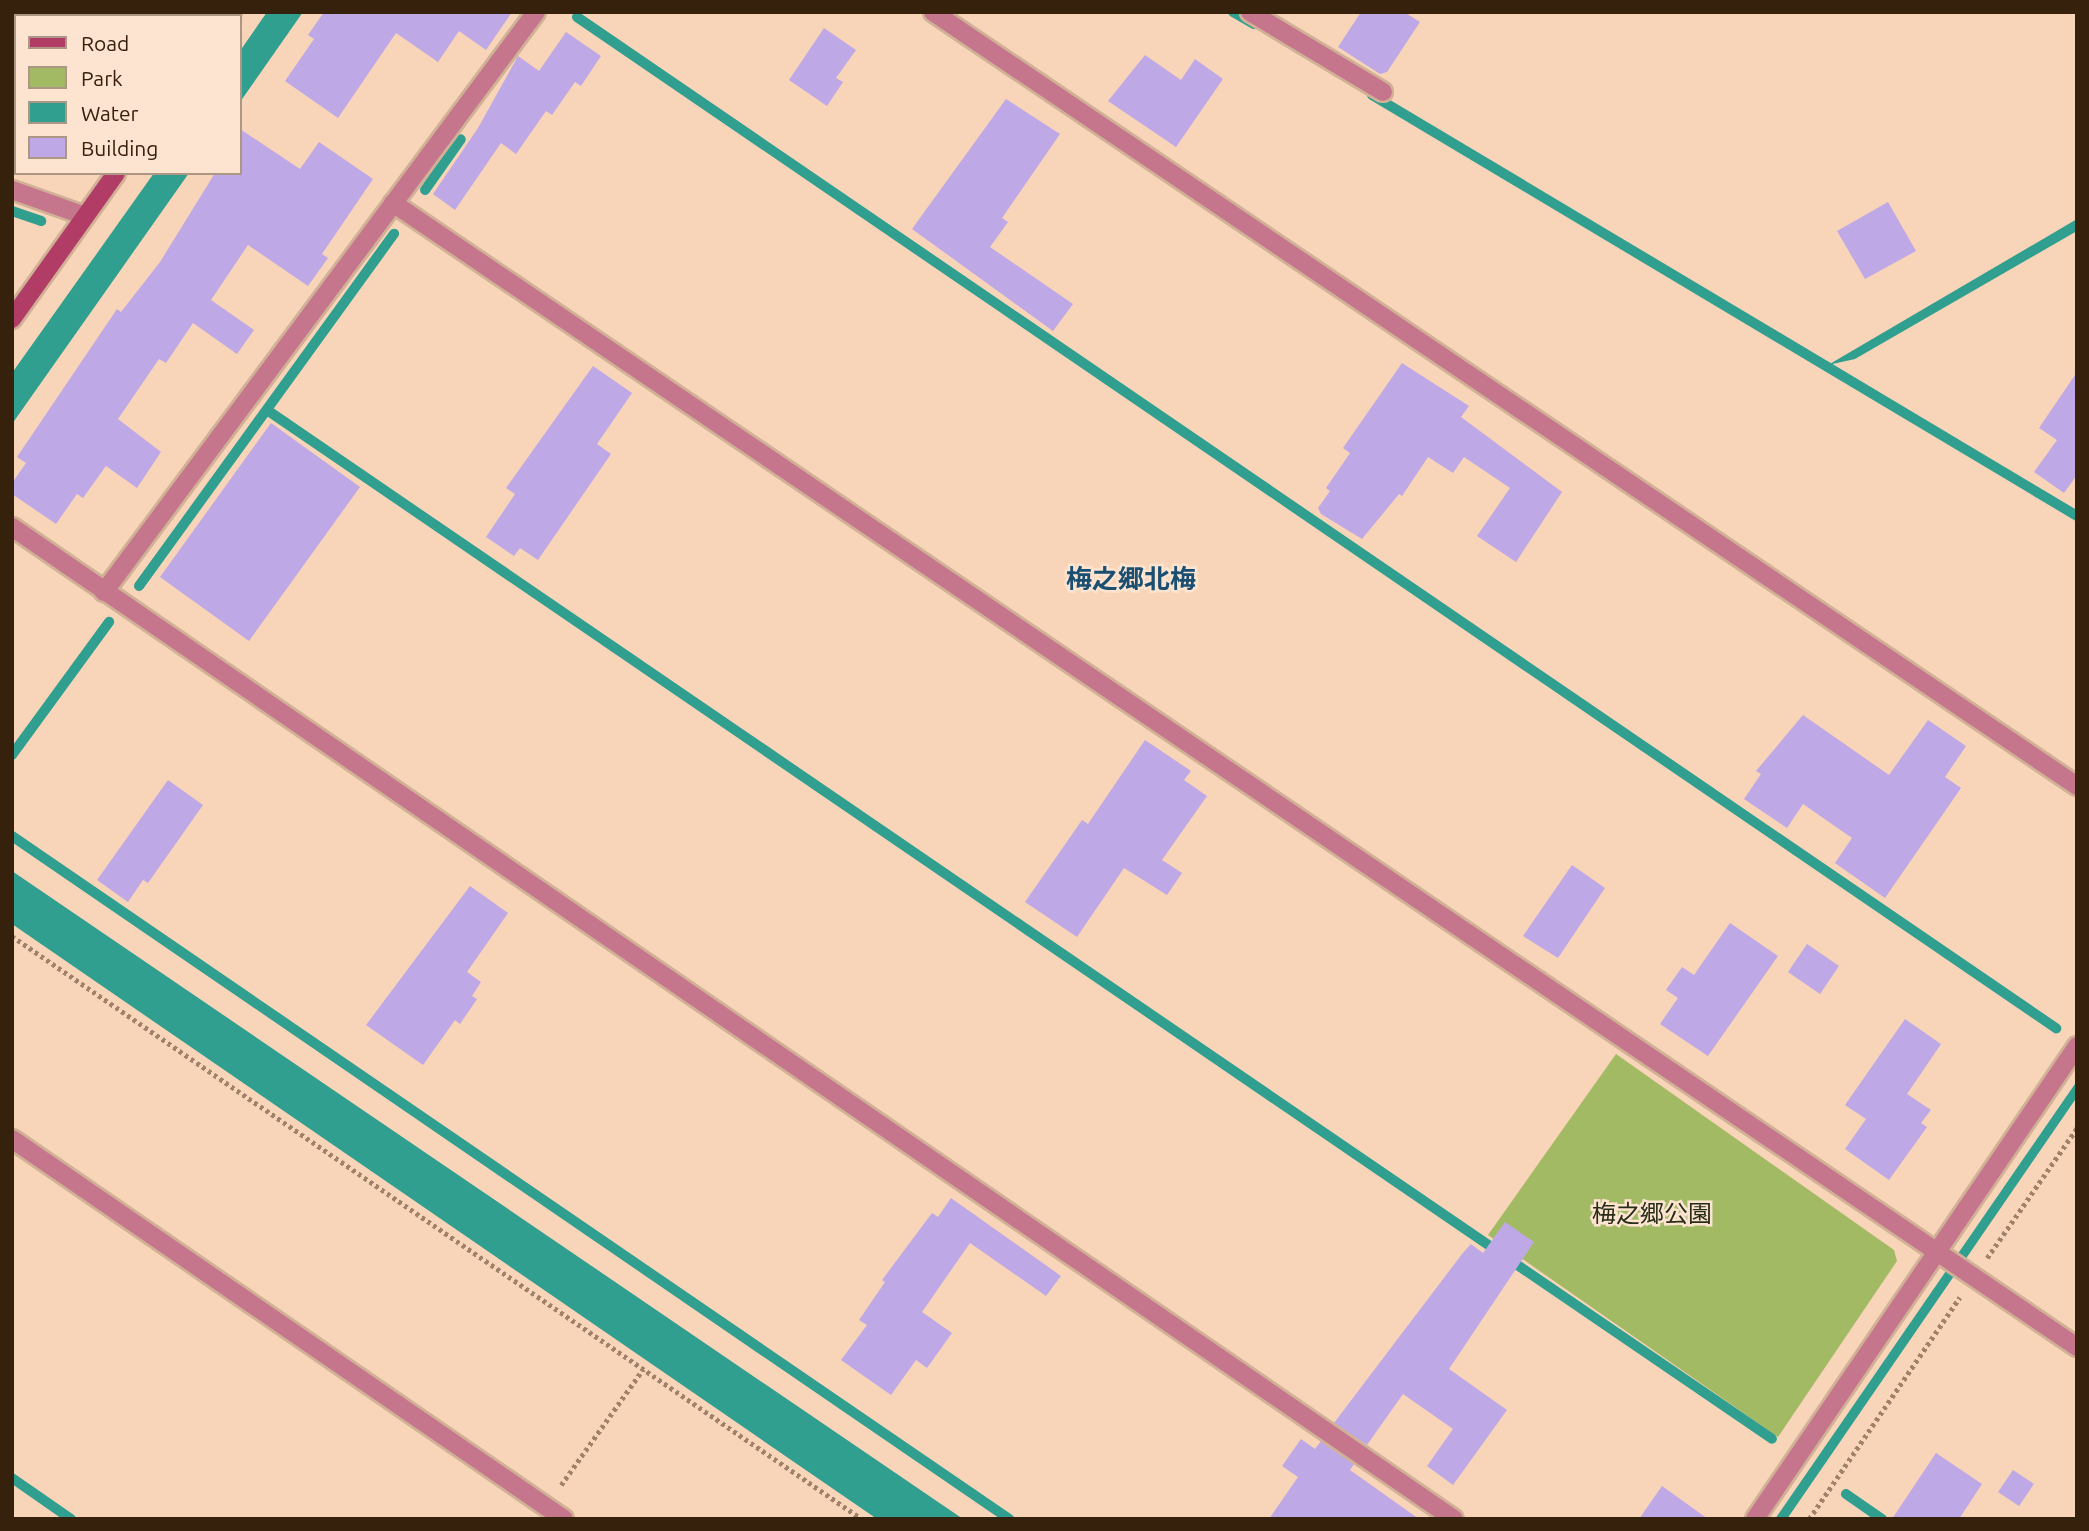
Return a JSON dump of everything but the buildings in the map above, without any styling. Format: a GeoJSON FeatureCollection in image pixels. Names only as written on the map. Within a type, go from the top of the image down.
{"type":"FeatureCollection","features":[{"type":"Feature","properties":{"kind":"street"},"geometry":{"type":"LineString","coordinates":[[104,592],[536,12]]}},
{"type":"Feature","properties":{"kind":"street"},"geometry":{"type":"LineString","coordinates":[[933,12],[2077,786]]}},
{"type":"Feature","properties":{"kind":"street"},"geometry":{"type":"LineString","coordinates":[[1250,12],[1383,92]]}},
{"type":"Feature","properties":{"kind":"street"},"geometry":{"type":"LineString","coordinates":[[12,319],[115,175]]}},
{"type":"Feature","properties":{"kind":"street"},"geometry":{"type":"LineString","coordinates":[[12,190],[85,216]]}},
{"type":"Feature","properties":{"kind":"street"},"geometry":{"type":"LineString","coordinates":[[393,203],[1942,1252],[2077,1347]]}},
{"type":"Feature","properties":{"kind":"street"},"geometry":{"type":"LineString","coordinates":[[12,527],[1454,1519]]}},
{"type":"Feature","properties":{"kind":"street"},"geometry":{"type":"LineString","coordinates":[[1755,1519],[1942,1252],[2077,1046]]}},
{"type":"Feature","properties":{"kind":"street"},"geometry":{"type":"LineString","coordinates":[[12,1139],[541,1513],[564,1519]]}},
{"type":"Feature","properties":{"kind":"path"},"geometry":{"type":"LineString","coordinates":[[12,936],[862,1519]]}},
{"type":"Feature","properties":{"kind":"path"},"geometry":{"type":"LineString","coordinates":[[1809,1519],[1971,1273],[2077,1128]]}},
{"type":"Feature","properties":{"kind":"path"},"geometry":{"type":"LineString","coordinates":[[541,1513],[643,1369]]}},
{"type":"Feature","properties":{"kind":"green space","name":"梅之郷公園"},"geometry":{"type":"Polygon","coordinates":[[[1616,1054],[1894,1250],[1897,1261],[1778,1437],[1488,1235],[1616,1054]]]}},
{"type":"Feature","properties":{"kind":"water"},"geometry":{"type":"Polygon","coordinates":[[[267,12],[303,12],[242,99],[242,48],[267,12]]]}},
{"type":"Feature","properties":{"kind":"water"},"geometry":{"type":"Polygon","coordinates":[[[153,175],[188,175],[12,424],[12,373],[153,175]]]}},
{"type":"Feature","properties":{"kind":"water"},"geometry":{"type":"Polygon","coordinates":[[[2077,219],[2077,231],[1855,359],[1828,365],[2077,219]]]}},
{"type":"Feature","properties":{"kind":"water"},"geometry":{"type":"Polygon","coordinates":[[[12,871],[963,1519],[877,1519],[12,924],[12,871]]]}},
{"type":"Feature","properties":{"kind":"water"},"geometry":{"type":"Polygon","coordinates":[[[2077,1081],[2077,1097],[1787,1519],[1775,1519],[2077,1081]]]}},
{"type":"Feature","properties":{"kind":"waterway"},"geometry":{"type":"LineString","coordinates":[[1233,12],[1254,24]]}},
{"type":"Feature","properties":{"kind":"waterway"},"geometry":{"type":"LineString","coordinates":[[577,17],[2056,1028]]}},
{"type":"Feature","properties":{"kind":"waterway"},"geometry":{"type":"LineString","coordinates":[[1372,95],[2077,516]]}},
{"type":"Feature","properties":{"kind":"waterway"},"geometry":{"type":"LineString","coordinates":[[425,190],[461,139]]}},
{"type":"Feature","properties":{"kind":"waterway"},"geometry":{"type":"LineString","coordinates":[[12,211],[41,221]]}},
{"type":"Feature","properties":{"kind":"waterway"},"geometry":{"type":"LineString","coordinates":[[139,586],[394,234]]}},
{"type":"Feature","properties":{"kind":"waterway"},"geometry":{"type":"LineString","coordinates":[[267,410],[1497,1251]]}},
{"type":"Feature","properties":{"kind":"waterway"},"geometry":{"type":"LineString","coordinates":[[12,755],[109,622]]}},
{"type":"Feature","properties":{"kind":"waterway"},"geometry":{"type":"LineString","coordinates":[[12,836],[1009,1519]]}},
{"type":"Feature","properties":{"kind":"waterway"},"geometry":{"type":"LineString","coordinates":[[1510,1260],[1772,1439]]}},
{"type":"Feature","properties":{"kind":"waterway"},"geometry":{"type":"LineString","coordinates":[[12,1478],[71,1519]]}},
{"type":"Feature","properties":{"kind":"waterway"},"geometry":{"type":"LineString","coordinates":[[1846,1494],[1882,1519]]}},
{"type":"Feature","properties":{"kind":"district","name":"梅之郷北梅"},"geometry":{"type":"Point","coordinates":[1131,579]}}]}
